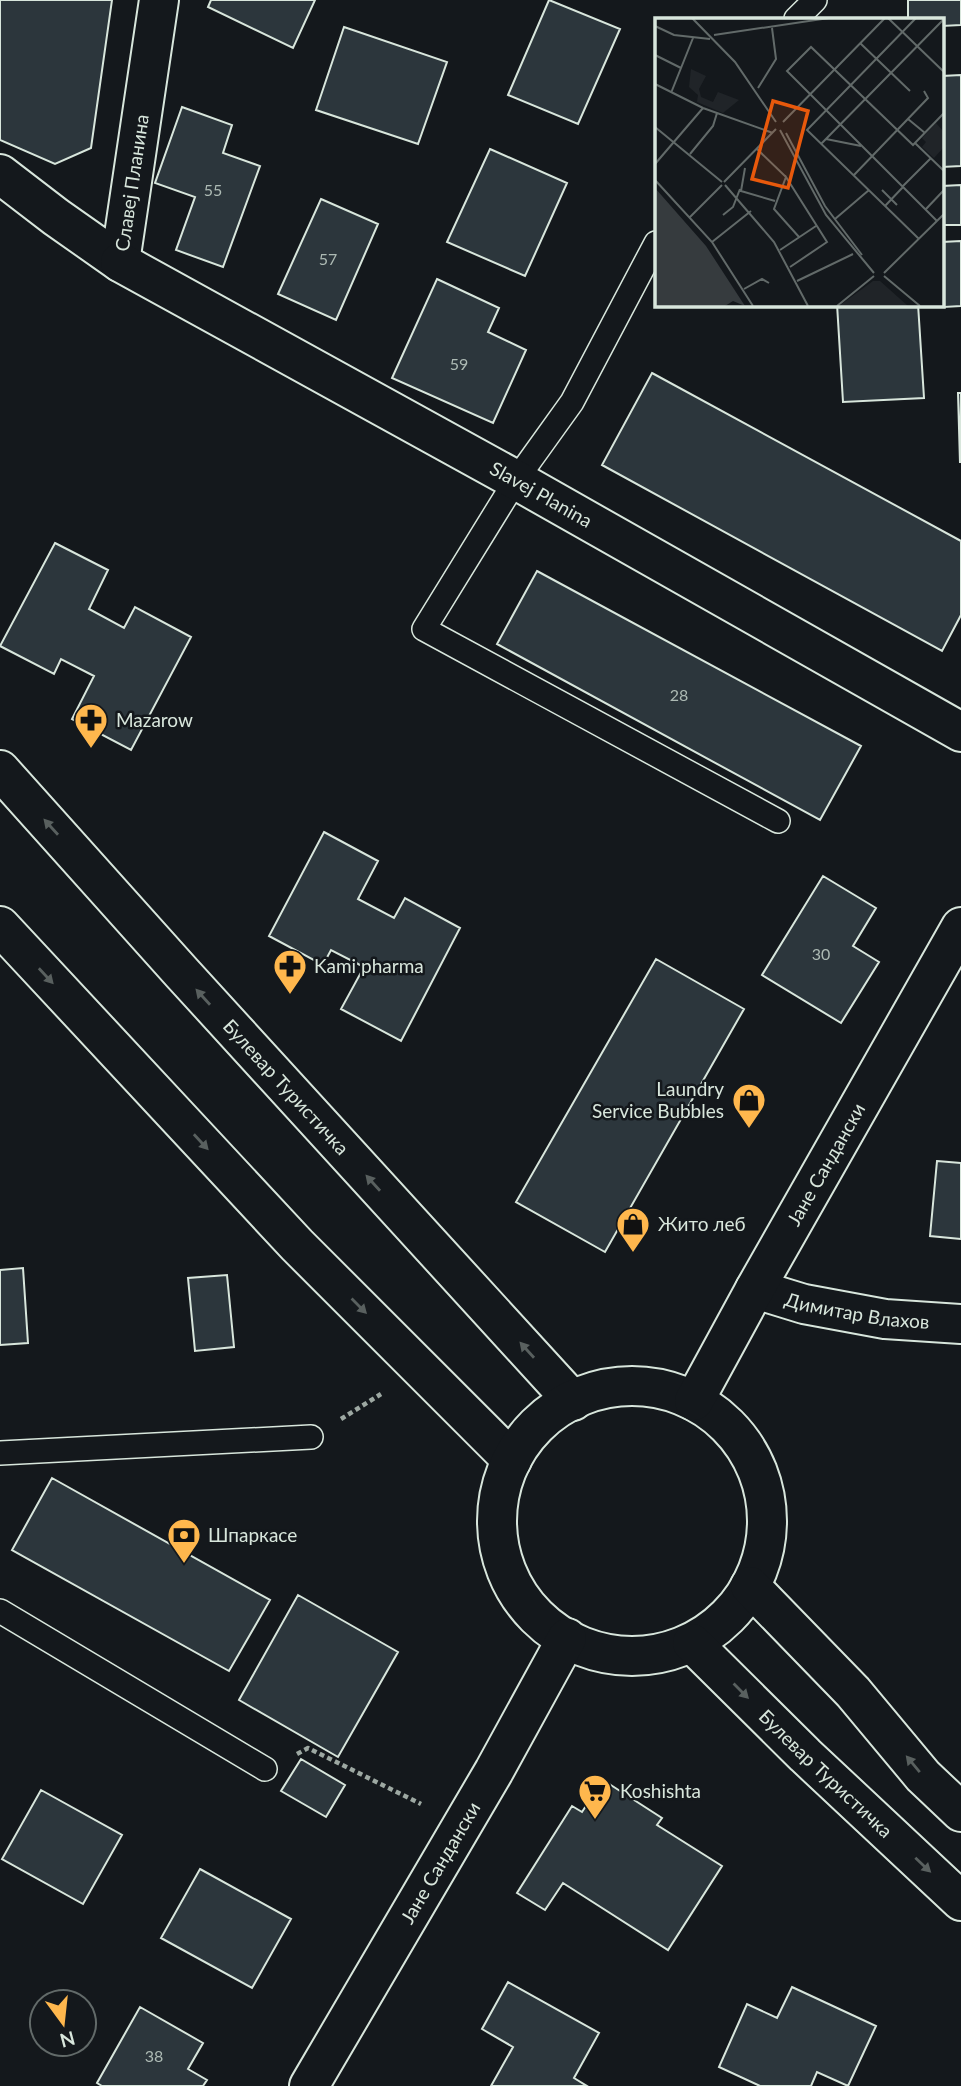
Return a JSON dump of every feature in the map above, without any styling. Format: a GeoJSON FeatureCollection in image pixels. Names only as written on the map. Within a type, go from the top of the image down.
{"type":"FeatureCollection","features":[{"type":"Feature","properties":{"kind":"main road","name":"Славеј Планина"},"geometry":{"type":"LineString","coordinates":[[0,174],[120,261],[159,0]]}},
{"type":"Feature","properties":{"kind":"main road","name":"Slavej Planina"},"geometry":{"type":"LineString","coordinates":[[120,261],[516,480],[961,732]]}},
{"type":"Feature","properties":{"kind":"main road","name":"Булевар Туристичка"},"geometry":{"type":"LineString","coordinates":[[0,770],[573,1401]]}},
{"type":"Feature","properties":{"kind":"main road"},"geometry":{"type":"LineString","coordinates":[[0,926],[297,1245],[512,1461]]}},
{"type":"Feature","properties":{"kind":"main road","name":"Јане Сандански"},"geometry":{"type":"LineString","coordinates":[[694,1401],[961,927]]}},
{"type":"Feature","properties":{"kind":"main road","name":"Димитар Влахов"},"geometry":{"type":"LineString","coordinates":[[755,1289],[804,1304],[886,1319],[961,1324]]}},
{"type":"Feature","properties":{"kind":"main road"},"geometry":{"type":"LineString","coordinates":[[613,1387],[667,1390],[694,1401],[714,1412],[750,1452],[768,1502],[765,1555],[742,1603],[702,1639],[652,1656],[599,1654],[551,1631],[515,1591],[497,1541],[500,1488],[523,1440],[563,1405],[613,1387]]}},
{"type":"Feature","properties":{"kind":"main road"},"geometry":{"type":"LineString","coordinates":[[750,1586],[853,1692],[923,1776],[961,1812]]}},
{"type":"Feature","properties":{"kind":"main road","name":"Јане Сандански"},"geometry":{"type":"LineString","coordinates":[[309,2086],[463,1824],[566,1639]]}},
{"type":"Feature","properties":{"kind":"main road","name":"Булевар Туристичка"},"geometry":{"type":"LineString","coordinates":[[692,1643],[805,1755],[961,1901]]}},
{"type":"Feature","properties":{"kind":"lane"},"geometry":{"type":"LineString","coordinates":[[797,18],[815,0]]}},
{"type":"Feature","properties":{"kind":"lane"},"geometry":{"type":"LineString","coordinates":[[655,245],[572,402],[516,480],[424,629],[778,821]]}},
{"type":"Feature","properties":{"kind":"lane"},"geometry":{"type":"LineString","coordinates":[[0,1453],[311,1437]]}},
{"type":"Feature","properties":{"kind":"lane"},"geometry":{"type":"LineString","coordinates":[[0,1611],[265,1769]]}},
{"type":"Feature","properties":{"kind":"path"},"geometry":{"type":"LineString","coordinates":[[311,1437],[422,1369]]}},
{"type":"Feature","properties":{"kind":"path"},"geometry":{"type":"LineString","coordinates":[[265,1769],[308,1748],[463,1824]]}},
{"type":"Feature","properties":{"kind":"building"},"geometry":{"type":"Polygon","coordinates":[[[0,0],[112,0],[91,148],[55,164],[0,140],[0,0]]]}},
{"type":"Feature","properties":{"kind":"building"},"geometry":{"type":"Polygon","coordinates":[[[211,0],[315,0],[293,48],[208,7],[211,0]]]}},
{"type":"Feature","properties":{"kind":"building"},"geometry":{"type":"Polygon","coordinates":[[[549,0],[620,29],[578,124],[508,95],[549,0]]]}},
{"type":"Feature","properties":{"kind":"building"},"geometry":{"type":"Polygon","coordinates":[[[908,0],[961,0],[961,25],[944,26],[944,18],[908,18],[908,0]]]}},
{"type":"Feature","properties":{"kind":"building"},"geometry":{"type":"Polygon","coordinates":[[[344,27],[447,62],[418,144],[316,110],[344,27]]]}},
{"type":"Feature","properties":{"kind":"building"},"geometry":{"type":"Polygon","coordinates":[[[961,75],[961,166],[944,167],[944,76],[961,75]]]}},
{"type":"Feature","properties":{"kind":"building"},"geometry":{"type":"Polygon","coordinates":[[[182,107],[232,125],[223,153],[260,166],[223,267],[176,250],[195,197],[155,183],[182,107]]]}},
{"type":"Feature","properties":{"kind":"building"},"geometry":{"type":"Polygon","coordinates":[[[490,149],[567,183],[525,276],[447,242],[490,149]]]}},
{"type":"Feature","properties":{"kind":"building"},"geometry":{"type":"Polygon","coordinates":[[[961,185],[961,225],[944,225],[944,186],[961,185]]]}},
{"type":"Feature","properties":{"kind":"building"},"geometry":{"type":"Polygon","coordinates":[[[321,199],[378,224],[336,320],[278,294],[321,199]]]}},
{"type":"Feature","properties":{"kind":"building"},"geometry":{"type":"Polygon","coordinates":[[[961,241],[961,306],[944,307],[944,242],[961,241]]]}},
{"type":"Feature","properties":{"kind":"building"},"geometry":{"type":"Polygon","coordinates":[[[437,279],[499,308],[488,332],[526,350],[493,423],[392,378],[437,279]]]}},
{"type":"Feature","properties":{"kind":"building"},"geometry":{"type":"Polygon","coordinates":[[[837,306],[918,306],[924,398],[843,402],[837,306]]]}},
{"type":"Feature","properties":{"kind":"building"},"geometry":{"type":"Polygon","coordinates":[[[652,373],[961,541],[961,615],[942,651],[602,465],[652,373]]]}},
{"type":"Feature","properties":{"kind":"building"},"geometry":{"type":"Polygon","coordinates":[[[958,393],[961,393],[960,463],[958,393]]]}},
{"type":"Feature","properties":{"kind":"building"},"geometry":{"type":"Polygon","coordinates":[[[55,543],[108,570],[89,609],[124,628],[135,607],[191,637],[131,750],[72,719],[94,676],[61,659],[54,674],[0,646],[55,543]]]}},
{"type":"Feature","properties":{"kind":"building"},"geometry":{"type":"Polygon","coordinates":[[[537,571],[861,746],[820,820],[497,644],[537,571]]]}},
{"type":"Feature","properties":{"kind":"building"},"geometry":{"type":"Polygon","coordinates":[[[324,832],[378,861],[358,899],[394,918],[405,898],[460,928],[401,1041],[341,1009],[364,967],[331,950],[323,965],[269,936],[324,832]]]}},
{"type":"Feature","properties":{"kind":"building"},"geometry":{"type":"Polygon","coordinates":[[[823,876],[876,908],[853,946],[879,962],[841,1023],[762,975],[823,876]]]}},
{"type":"Feature","properties":{"kind":"building"},"geometry":{"type":"Polygon","coordinates":[[[656,959],[744,1009],[605,1252],[516,1202],[656,959]]]}},
{"type":"Feature","properties":{"kind":"building"},"geometry":{"type":"Polygon","coordinates":[[[937,1161],[961,1163],[961,1239],[930,1236],[937,1161]]]}},
{"type":"Feature","properties":{"kind":"building"},"geometry":{"type":"Polygon","coordinates":[[[23,1268],[28,1343],[0,1345],[0,1270],[23,1268]]]}},
{"type":"Feature","properties":{"kind":"building"},"geometry":{"type":"Polygon","coordinates":[[[227,1275],[234,1347],[195,1351],[188,1278],[227,1275]]]}},
{"type":"Feature","properties":{"kind":"building"},"geometry":{"type":"Polygon","coordinates":[[[52,1478],[270,1600],[229,1671],[12,1550],[52,1478]]]}},
{"type":"Feature","properties":{"kind":"building"},"geometry":{"type":"Polygon","coordinates":[[[298,1595],[398,1652],[338,1757],[239,1700],[298,1595]]]}},
{"type":"Feature","properties":{"kind":"building"},"geometry":{"type":"Polygon","coordinates":[[[301,1759],[345,1785],[326,1817],[281,1791],[301,1759]]]}},
{"type":"Feature","properties":{"kind":"building"},"geometry":{"type":"Polygon","coordinates":[[[603,1780],[662,1818],[657,1825],[722,1866],[668,1950],[563,1883],[545,1910],[517,1893],[572,1806],[582,1812],[603,1780]]]}},
{"type":"Feature","properties":{"kind":"building"},"geometry":{"type":"Polygon","coordinates":[[[41,1790],[122,1835],[83,1904],[2,1859],[41,1790]]]}},
{"type":"Feature","properties":{"kind":"building"},"geometry":{"type":"Polygon","coordinates":[[[200,1869],[291,1919],[252,1988],[161,1938],[200,1869]]]}},
{"type":"Feature","properties":{"kind":"building"},"geometry":{"type":"Polygon","coordinates":[[[508,1982],[599,2033],[574,2078],[587,2086],[491,2086],[513,2047],[482,2029],[508,1982]]]}},
{"type":"Feature","properties":{"kind":"building"},"geometry":{"type":"Polygon","coordinates":[[[792,1987],[876,2026],[848,2086],[817,2072],[811,2086],[760,2086],[719,2067],[747,2004],[777,2018],[792,1987]]]}},
{"type":"Feature","properties":{"kind":"building"},"geometry":{"type":"Polygon","coordinates":[[[140,2007],[203,2043],[188,2069],[207,2080],[203,2086],[102,2086],[97,2083],[140,2007]]]}},
{"type":"Feature","properties":{"kind":"place","name":"Mazarow"},"geometry":{"type":"Point","coordinates":[91,750]}},
{"type":"Feature","properties":{"kind":"place","name":"Kami pharma"},"geometry":{"type":"Point","coordinates":[290,996]}},
{"type":"Feature","properties":{"kind":"place","name":"Laundry Service Bubbles"},"geometry":{"type":"Point","coordinates":[749,1130]}},
{"type":"Feature","properties":{"kind":"place","name":"Жито леб"},"geometry":{"type":"Point","coordinates":[633,1254]}},
{"type":"Feature","properties":{"kind":"place","name":"Шпаркасе"},"geometry":{"type":"Point","coordinates":[184,1565]}},
{"type":"Feature","properties":{"kind":"place","name":"Koshishta"},"geometry":{"type":"Point","coordinates":[595,1821]}}]}
